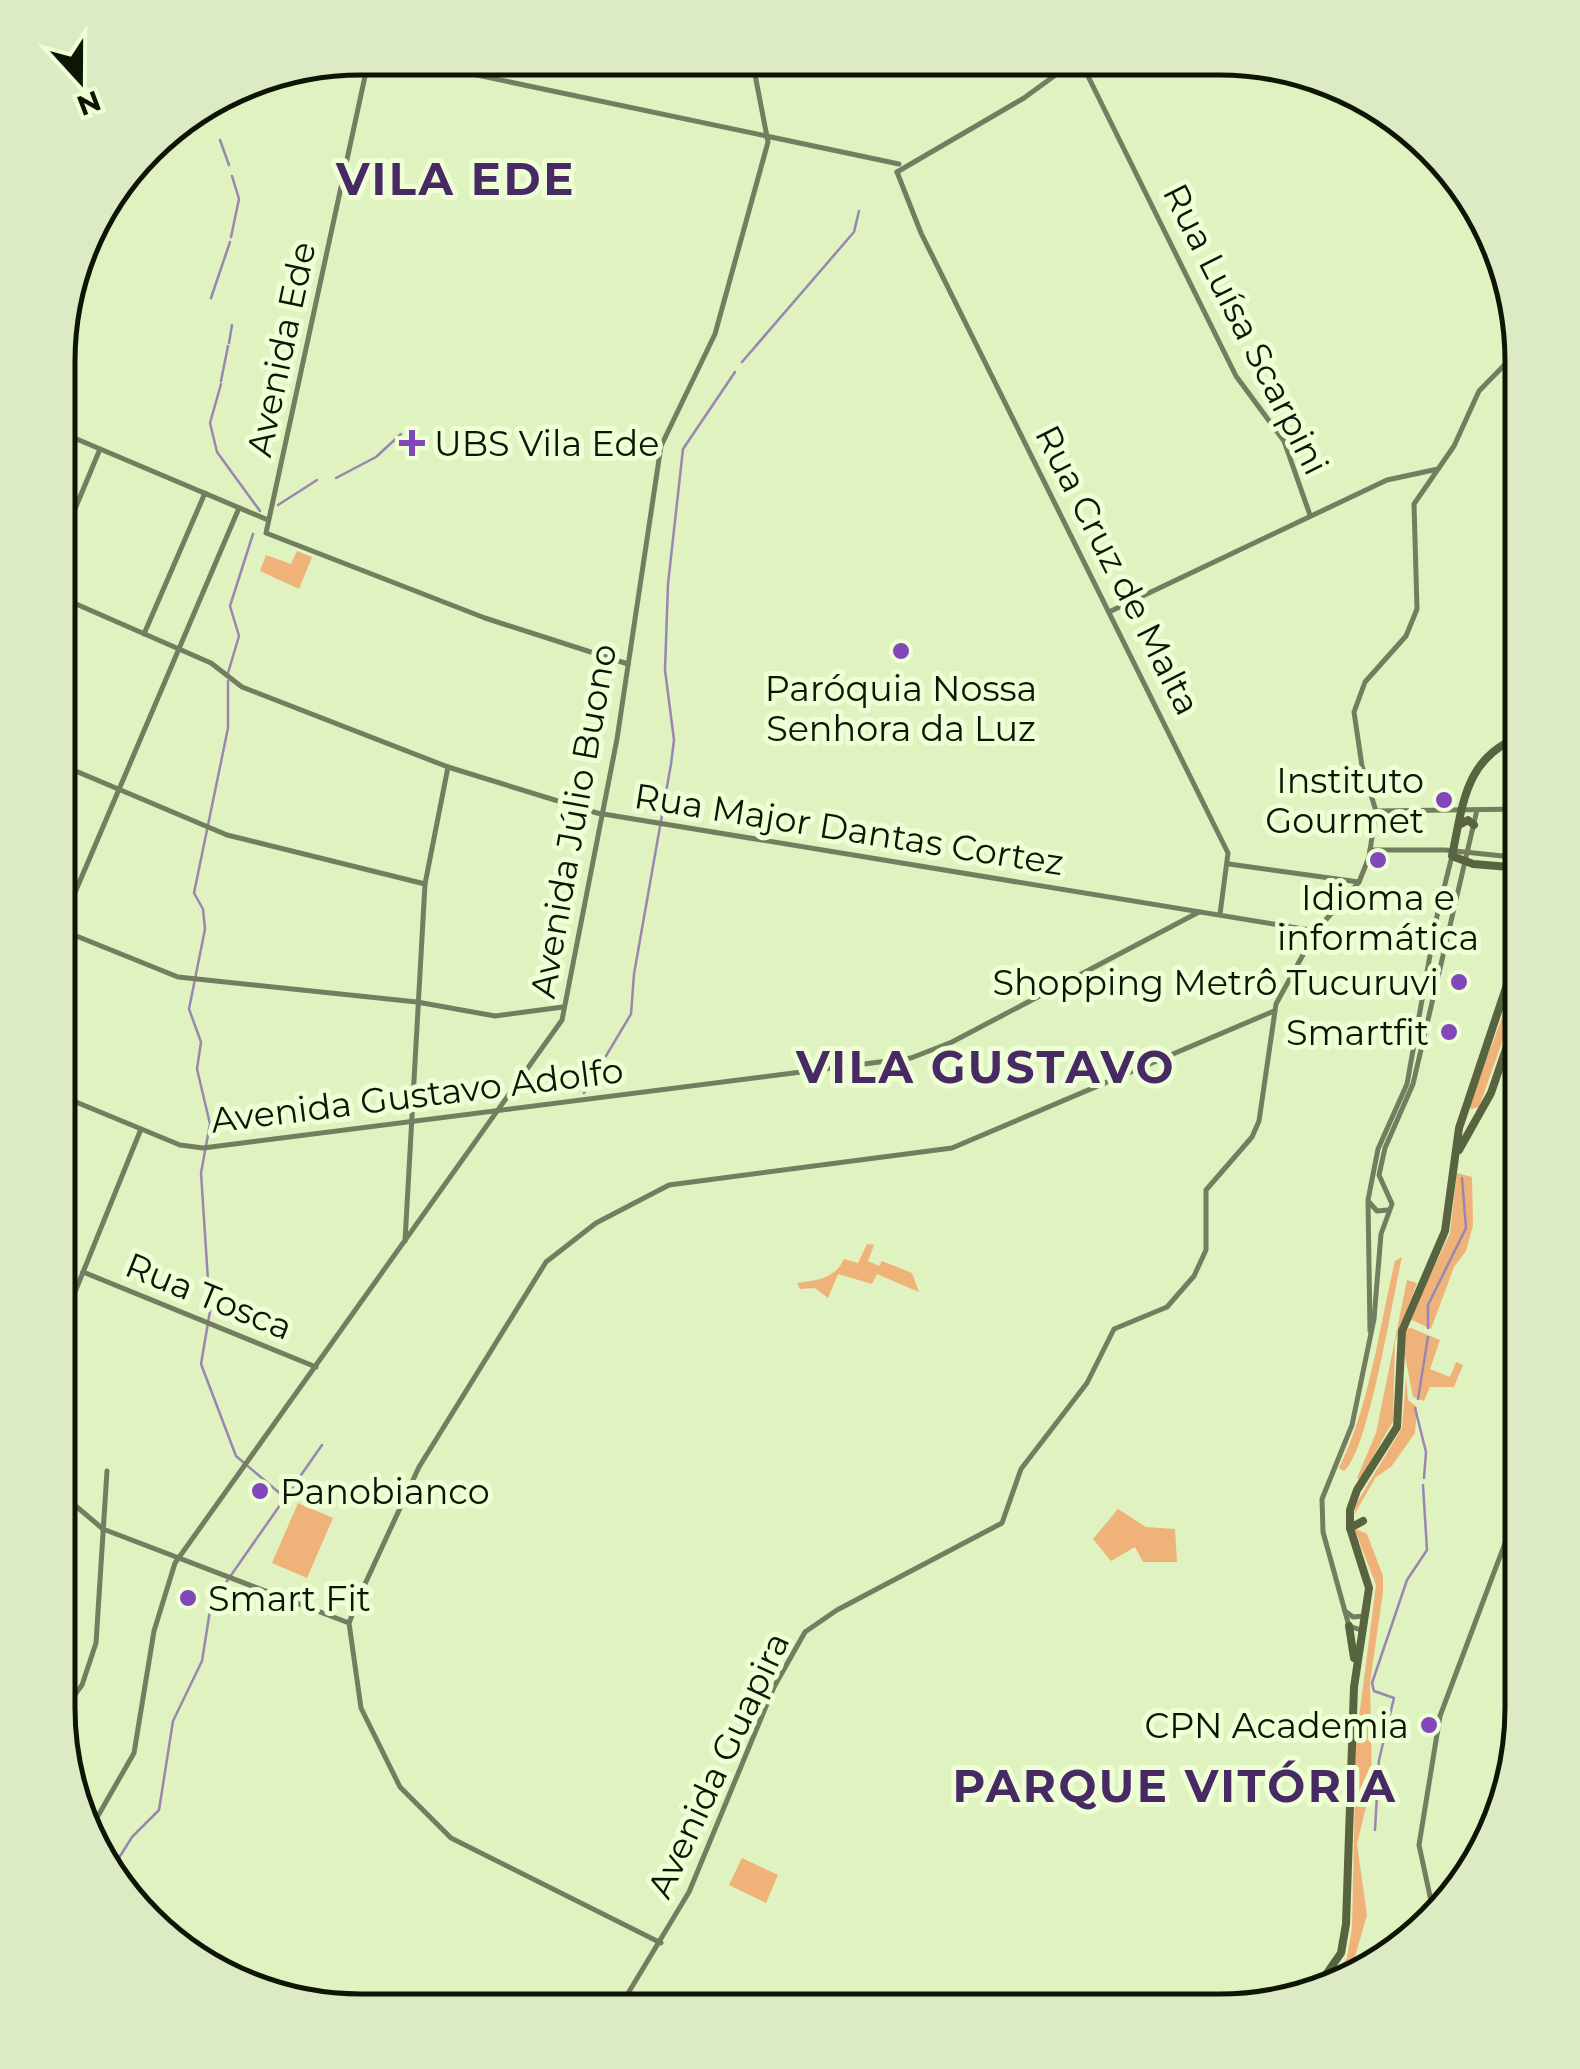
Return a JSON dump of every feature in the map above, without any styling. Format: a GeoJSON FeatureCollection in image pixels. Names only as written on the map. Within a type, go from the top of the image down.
{"type":"FeatureCollection","features":[{"type":"Feature","properties":{"kind":"main road"},"geometry":{"type":"LineString","coordinates":[[1505,744],[1478,764],[1462,810],[1453,854],[1505,865]]}},
{"type":"Feature","properties":{"kind":"main road"},"geometry":{"type":"LineString","coordinates":[[1459,825],[1468,820],[1474,825]]}},
{"type":"Feature","properties":{"kind":"main road"},"geometry":{"type":"LineString","coordinates":[[1330,1971],[1344,1942],[1355,1673],[1369,1580],[1350,1528],[1350,1516],[1357,1490],[1396,1427],[1402,1330],[1445,1231],[1467,1103],[1505,992]]}},
{"type":"Feature","properties":{"kind":"main road"},"geometry":{"type":"LineString","coordinates":[[1455,1159],[1491,1093],[1504,1053]]}},
{"type":"Feature","properties":{"kind":"main road"},"geometry":{"type":"LineString","coordinates":[[1467,1103],[1470,1110],[1479,1112]]}},
{"type":"Feature","properties":{"kind":"main road"},"geometry":{"type":"LineString","coordinates":[[1350,1516],[1363,1518],[1350,1528]]}},
{"type":"Feature","properties":{"kind":"main road"},"geometry":{"type":"LineString","coordinates":[[1349,1626],[1355,1673]]}},
{"type":"Feature","properties":{"kind":"street","name":"Avenida Ede"},"geometry":{"type":"LineString","coordinates":[[365,75],[266,533],[485,618],[628,664]]}},
{"type":"Feature","properties":{"kind":"street"},"geometry":{"type":"LineString","coordinates":[[477,75],[887,162],[899,169],[913,165],[1057,75]]}},
{"type":"Feature","properties":{"kind":"street","name":"Avenida Júlio Buono"},"geometry":{"type":"LineString","coordinates":[[97,1817],[134,1753],[154,1631],[179,1557],[558,1027],[602,814],[660,446],[715,334],[768,136],[755,75]]}},
{"type":"Feature","properties":{"kind":"street","name":"Rua Luísa Scarpini"},"geometry":{"type":"LineString","coordinates":[[1086,75],[1236,376],[1284,441],[1310,515]]}},
{"type":"Feature","properties":{"kind":"street","name":"Rua Cruz de Malta"},"geometry":{"type":"LineString","coordinates":[[899,169],[899,183],[1183,756],[1229,864]]}},
{"type":"Feature","properties":{"kind":"street"},"geometry":{"type":"LineString","coordinates":[[1505,364],[1479,391],[1412,513],[1417,609],[1406,636],[1365,682],[1356,701],[1359,754],[1376,811],[1505,809]]}},
{"type":"Feature","properties":{"kind":"street"},"geometry":{"type":"LineString","coordinates":[[75,438],[268,520]]}},
{"type":"Feature","properties":{"kind":"street"},"geometry":{"type":"LineString","coordinates":[[75,509],[100,449]]}},
{"type":"Feature","properties":{"kind":"street"},"geometry":{"type":"LineString","coordinates":[[1111,611],[1387,480],[1438,469]]}},
{"type":"Feature","properties":{"kind":"street"},"geometry":{"type":"LineString","coordinates":[[144,634],[205,493]]}},
{"type":"Feature","properties":{"kind":"street"},"geometry":{"type":"LineString","coordinates":[[75,893],[239,508]]}},
{"type":"Feature","properties":{"kind":"street"},"geometry":{"type":"LineString","coordinates":[[75,604],[180,649]]}},
{"type":"Feature","properties":{"kind":"street","name":"Rua Major Dantas Cortez"},"geometry":{"type":"LineString","coordinates":[[180,649],[218,668],[237,685],[448,767],[602,814],[1316,931]]}},
{"type":"Feature","properties":{"kind":"street"},"geometry":{"type":"LineString","coordinates":[[406,1241],[425,884],[448,767]]}},
{"type":"Feature","properties":{"kind":"street"},"geometry":{"type":"LineString","coordinates":[[75,771],[219,832],[425,884]]}},
{"type":"Feature","properties":{"kind":"street"},"geometry":{"type":"LineString","coordinates":[[1363,1630],[1349,1626],[1324,1532],[1322,1499],[1352,1426],[1370,1340],[1378,1246],[1392,1207],[1379,1175],[1388,1137],[1413,1084],[1438,962],[1477,810]]}},
{"type":"Feature","properties":{"kind":"street","name":"Avenida Guapira"},"geometry":{"type":"LineString","coordinates":[[628,1994],[661,1944],[697,1874],[774,1687],[806,1632],[836,1610],[1002,1523],[1021,1469],[1087,1384],[1114,1329],[1167,1306],[1194,1276],[1206,1250],[1206,1190],[1252,1137],[1258,1121],[1274,1012],[1316,931],[1359,882],[1370,850],[1376,811]]}},
{"type":"Feature","properties":{"kind":"street"},"geometry":{"type":"LineString","coordinates":[[1370,850],[1453,854],[1407,1084],[1378,1149],[1368,1200],[1370,1340]]}},
{"type":"Feature","properties":{"kind":"street"},"geometry":{"type":"LineString","coordinates":[[1465,858],[1505,858]]}},
{"type":"Feature","properties":{"kind":"street"},"geometry":{"type":"LineString","coordinates":[[1220,914],[1229,864],[1359,882]]}},
{"type":"Feature","properties":{"kind":"street","name":"Avenida Gustavo Adolfo"},"geometry":{"type":"LineString","coordinates":[[75,1102],[195,1148],[212,1148],[924,1056],[1200,911]]}},
{"type":"Feature","properties":{"kind":"street"},"geometry":{"type":"LineString","coordinates":[[75,937],[159,972],[195,978],[416,1002],[494,1016],[564,1007]]}},
{"type":"Feature","properties":{"kind":"street"},"geometry":{"type":"LineString","coordinates":[[1430,960],[1438,962]]}},
{"type":"Feature","properties":{"kind":"street"},"geometry":{"type":"LineString","coordinates":[[661,1944],[465,1848],[408,1799],[380,1754],[364,1717],[349,1624],[404,1494],[483,1359],[546,1262],[588,1228],[642,1196],[677,1182],[952,1148],[1274,1012]]}},
{"type":"Feature","properties":{"kind":"street"},"geometry":{"type":"LineString","coordinates":[[75,1292],[141,1129]]}},
{"type":"Feature","properties":{"kind":"street"},"geometry":{"type":"LineString","coordinates":[[1368,1200],[1380,1212],[1392,1207]]}},
{"type":"Feature","properties":{"kind":"street","name":"Rua Tosca"},"geometry":{"type":"LineString","coordinates":[[83,1272],[316,1367]]}},
{"type":"Feature","properties":{"kind":"street"},"geometry":{"type":"LineString","coordinates":[[75,1694],[94,1654],[99,1538],[103,1530],[107,1471]]}},
{"type":"Feature","properties":{"kind":"street"},"geometry":{"type":"LineString","coordinates":[[75,1506],[103,1530],[349,1624]]}},
{"type":"Feature","properties":{"kind":"street"},"geometry":{"type":"LineString","coordinates":[[1431,1900],[1419,1845],[1440,1716],[1504,1546]]}},
{"type":"Feature","properties":{"kind":"street"},"geometry":{"type":"LineString","coordinates":[[1345,1611],[1353,1617],[1365,1616]]}},
{"type":"Feature","properties":{"kind":"shaded area"},"geometry":{"type":"Polygon","coordinates":[[[297,551],[312,557],[299,589],[260,571],[266,555],[291,564],[297,551]]]}},
{"type":"Feature","properties":{"kind":"shaded area"},"geometry":{"type":"Polygon","coordinates":[[[1505,1011],[1505,1035],[1479,1107],[1471,1109],[1469,1105],[1505,1011]]]}},
{"type":"Feature","properties":{"kind":"shaded area"},"geometry":{"type":"Polygon","coordinates":[[[1457,1173],[1472,1177],[1473,1225],[1466,1251],[1454,1267],[1431,1329],[1410,1319],[1450,1233],[1457,1173]]]}},
{"type":"Feature","properties":{"kind":"shaded area"},"geometry":{"type":"Polygon","coordinates":[[[867,1244],[874,1245],[868,1261],[879,1266],[882,1261],[912,1273],[919,1292],[877,1274],[872,1284],[838,1274],[828,1298],[815,1288],[800,1289],[797,1283],[835,1272],[844,1259],[858,1263],[867,1244]]]}},
{"type":"Feature","properties":{"kind":"shaded area"},"geometry":{"type":"Polygon","coordinates":[[[1402,1257],[1371,1406],[1353,1458],[1344,1471],[1339,1468],[1359,1419],[1395,1261],[1402,1257]]]}},
{"type":"Feature","properties":{"kind":"shaded area"},"geometry":{"type":"Polygon","coordinates":[[[1407,1280],[1417,1283],[1395,1341],[1393,1421],[1360,1480],[1357,1478],[1376,1433],[1407,1280]]]}},
{"type":"Feature","properties":{"kind":"shaded area"},"geometry":{"type":"Polygon","coordinates":[[[1406,1329],[1440,1340],[1430,1369],[1450,1377],[1456,1362],[1463,1365],[1454,1387],[1430,1387],[1424,1401],[1413,1397],[1403,1346],[1406,1329]]]}},
{"type":"Feature","properties":{"kind":"shaded area"},"geometry":{"type":"Polygon","coordinates":[[[1406,1377],[1408,1400],[1417,1407],[1415,1433],[1391,1467],[1376,1477],[1354,1515],[1356,1504],[1402,1428],[1406,1377]]]}},
{"type":"Feature","properties":{"kind":"shaded area"},"geometry":{"type":"Polygon","coordinates":[[[298,1503],[333,1518],[307,1578],[272,1563],[298,1503]]]}},
{"type":"Feature","properties":{"kind":"shaded area"},"geometry":{"type":"Polygon","coordinates":[[[1118,1509],[1146,1527],[1175,1529],[1177,1562],[1143,1562],[1135,1547],[1111,1561],[1093,1539],[1118,1509]]]}},
{"type":"Feature","properties":{"kind":"shaded area"},"geometry":{"type":"Polygon","coordinates":[[[1354,1528],[1367,1534],[1383,1576],[1383,1592],[1370,1683],[1372,1782],[1357,1844],[1367,1915],[1354,1960],[1340,1967],[1347,1958],[1352,1928],[1356,1741],[1376,1585],[1354,1528]]]}},
{"type":"Feature","properties":{"kind":"shaded area"},"geometry":{"type":"Polygon","coordinates":[[[742,1858],[778,1875],[766,1903],[729,1885],[742,1858]]]}},
{"type":"Feature","properties":{"kind":"waterway"},"geometry":{"type":"LineString","coordinates":[[220,140],[229,165]]}},
{"type":"Feature","properties":{"kind":"waterway"},"geometry":{"type":"LineString","coordinates":[[231,237],[239,199],[232,176]]}},
{"type":"Feature","properties":{"kind":"waterway"},"geometry":{"type":"LineString","coordinates":[[742,362],[854,232],[859,211]]}},
{"type":"Feature","properties":{"kind":"waterway"},"geometry":{"type":"LineString","coordinates":[[211,298],[230,242]]}},
{"type":"Feature","properties":{"kind":"waterway"},"geometry":{"type":"LineString","coordinates":[[229,343],[232,325]]}},
{"type":"Feature","properties":{"kind":"waterway"},"geometry":{"type":"LineString","coordinates":[[221,381],[228,346]]}},
{"type":"Feature","properties":{"kind":"waterway"},"geometry":{"type":"LineString","coordinates":[[584,1093],[631,1014],[634,974],[671,764],[674,740],[665,670],[668,584],[683,449],[735,372]]}},
{"type":"Feature","properties":{"kind":"waterway"},"geometry":{"type":"LineString","coordinates":[[221,384],[210,423],[217,452],[260,511]]}},
{"type":"Feature","properties":{"kind":"waterway"},"geometry":{"type":"LineString","coordinates":[[336,478],[376,457],[401,434]]}},
{"type":"Feature","properties":{"kind":"waterway"},"geometry":{"type":"LineString","coordinates":[[278,505],[317,480]]}},
{"type":"Feature","properties":{"kind":"waterway"},"geometry":{"type":"LineString","coordinates":[[228,673],[239,636],[230,606],[253,534]]}},
{"type":"Feature","properties":{"kind":"waterway"},"geometry":{"type":"LineString","coordinates":[[228,681],[228,728],[194,893],[203,909],[205,929],[189,1009],[201,1042],[197,1069],[210,1124],[201,1173],[210,1311],[201,1364],[236,1456],[283,1496]]}},
{"type":"Feature","properties":{"kind":"waterway"},"geometry":{"type":"LineString","coordinates":[[1428,1328],[1428,1305],[1466,1228],[1462,1178]]}},
{"type":"Feature","properties":{"kind":"waterway"},"geometry":{"type":"LineString","coordinates":[[1418,1399],[1428,1337]]}},
{"type":"Feature","properties":{"kind":"waterway"},"geometry":{"type":"LineString","coordinates":[[1415,1408],[1426,1452],[1424,1478]]}},
{"type":"Feature","properties":{"kind":"waterway"},"geometry":{"type":"LineString","coordinates":[[118,1859],[132,1837],[159,1810],[173,1721],[202,1661],[211,1604],[322,1445]]}},
{"type":"Feature","properties":{"kind":"waterway"},"geometry":{"type":"LineString","coordinates":[[1375,1830],[1379,1760],[1394,1698],[1374,1691],[1372,1683],[1407,1580],[1427,1550],[1423,1485]]}},
{"type":"Feature","properties":{"kind":"place","name":"UBS Vila Ede"},"geometry":{"type":"Point","coordinates":[412,443]}},
{"type":"Feature","properties":{"kind":"place","name":"Paróquia Nossa Senhora da Luz"},"geometry":{"type":"Point","coordinates":[901,651]}},
{"type":"Feature","properties":{"kind":"place","name":"Instituto Gourmet"},"geometry":{"type":"Point","coordinates":[1444,800]}},
{"type":"Feature","properties":{"kind":"place","name":"Idioma e informática"},"geometry":{"type":"Point","coordinates":[1378,860]}},
{"type":"Feature","properties":{"kind":"place","name":"Shopping Metrô Tucuruvi"},"geometry":{"type":"Point","coordinates":[1459,982]}},
{"type":"Feature","properties":{"kind":"place","name":"Smartfit"},"geometry":{"type":"Point","coordinates":[1449,1032]}},
{"type":"Feature","properties":{"kind":"place","name":"Panobianco"},"geometry":{"type":"Point","coordinates":[260,1491]}},
{"type":"Feature","properties":{"kind":"place","name":"Smart Fit"},"geometry":{"type":"Point","coordinates":[188,1598]}},
{"type":"Feature","properties":{"kind":"place","name":"CPN Academia"},"geometry":{"type":"Point","coordinates":[1429,1725]}},
{"type":"Feature","properties":{"kind":"district","name":"VILA EDE"},"geometry":{"type":"Point","coordinates":[456,178]}},
{"type":"Feature","properties":{"kind":"district","name":"VILA GUSTAVO"},"geometry":{"type":"Point","coordinates":[986,1066]}},
{"type":"Feature","properties":{"kind":"district","name":"PARQUE VITÓRIA"},"geometry":{"type":"Point","coordinates":[1175,1785]}}]}
